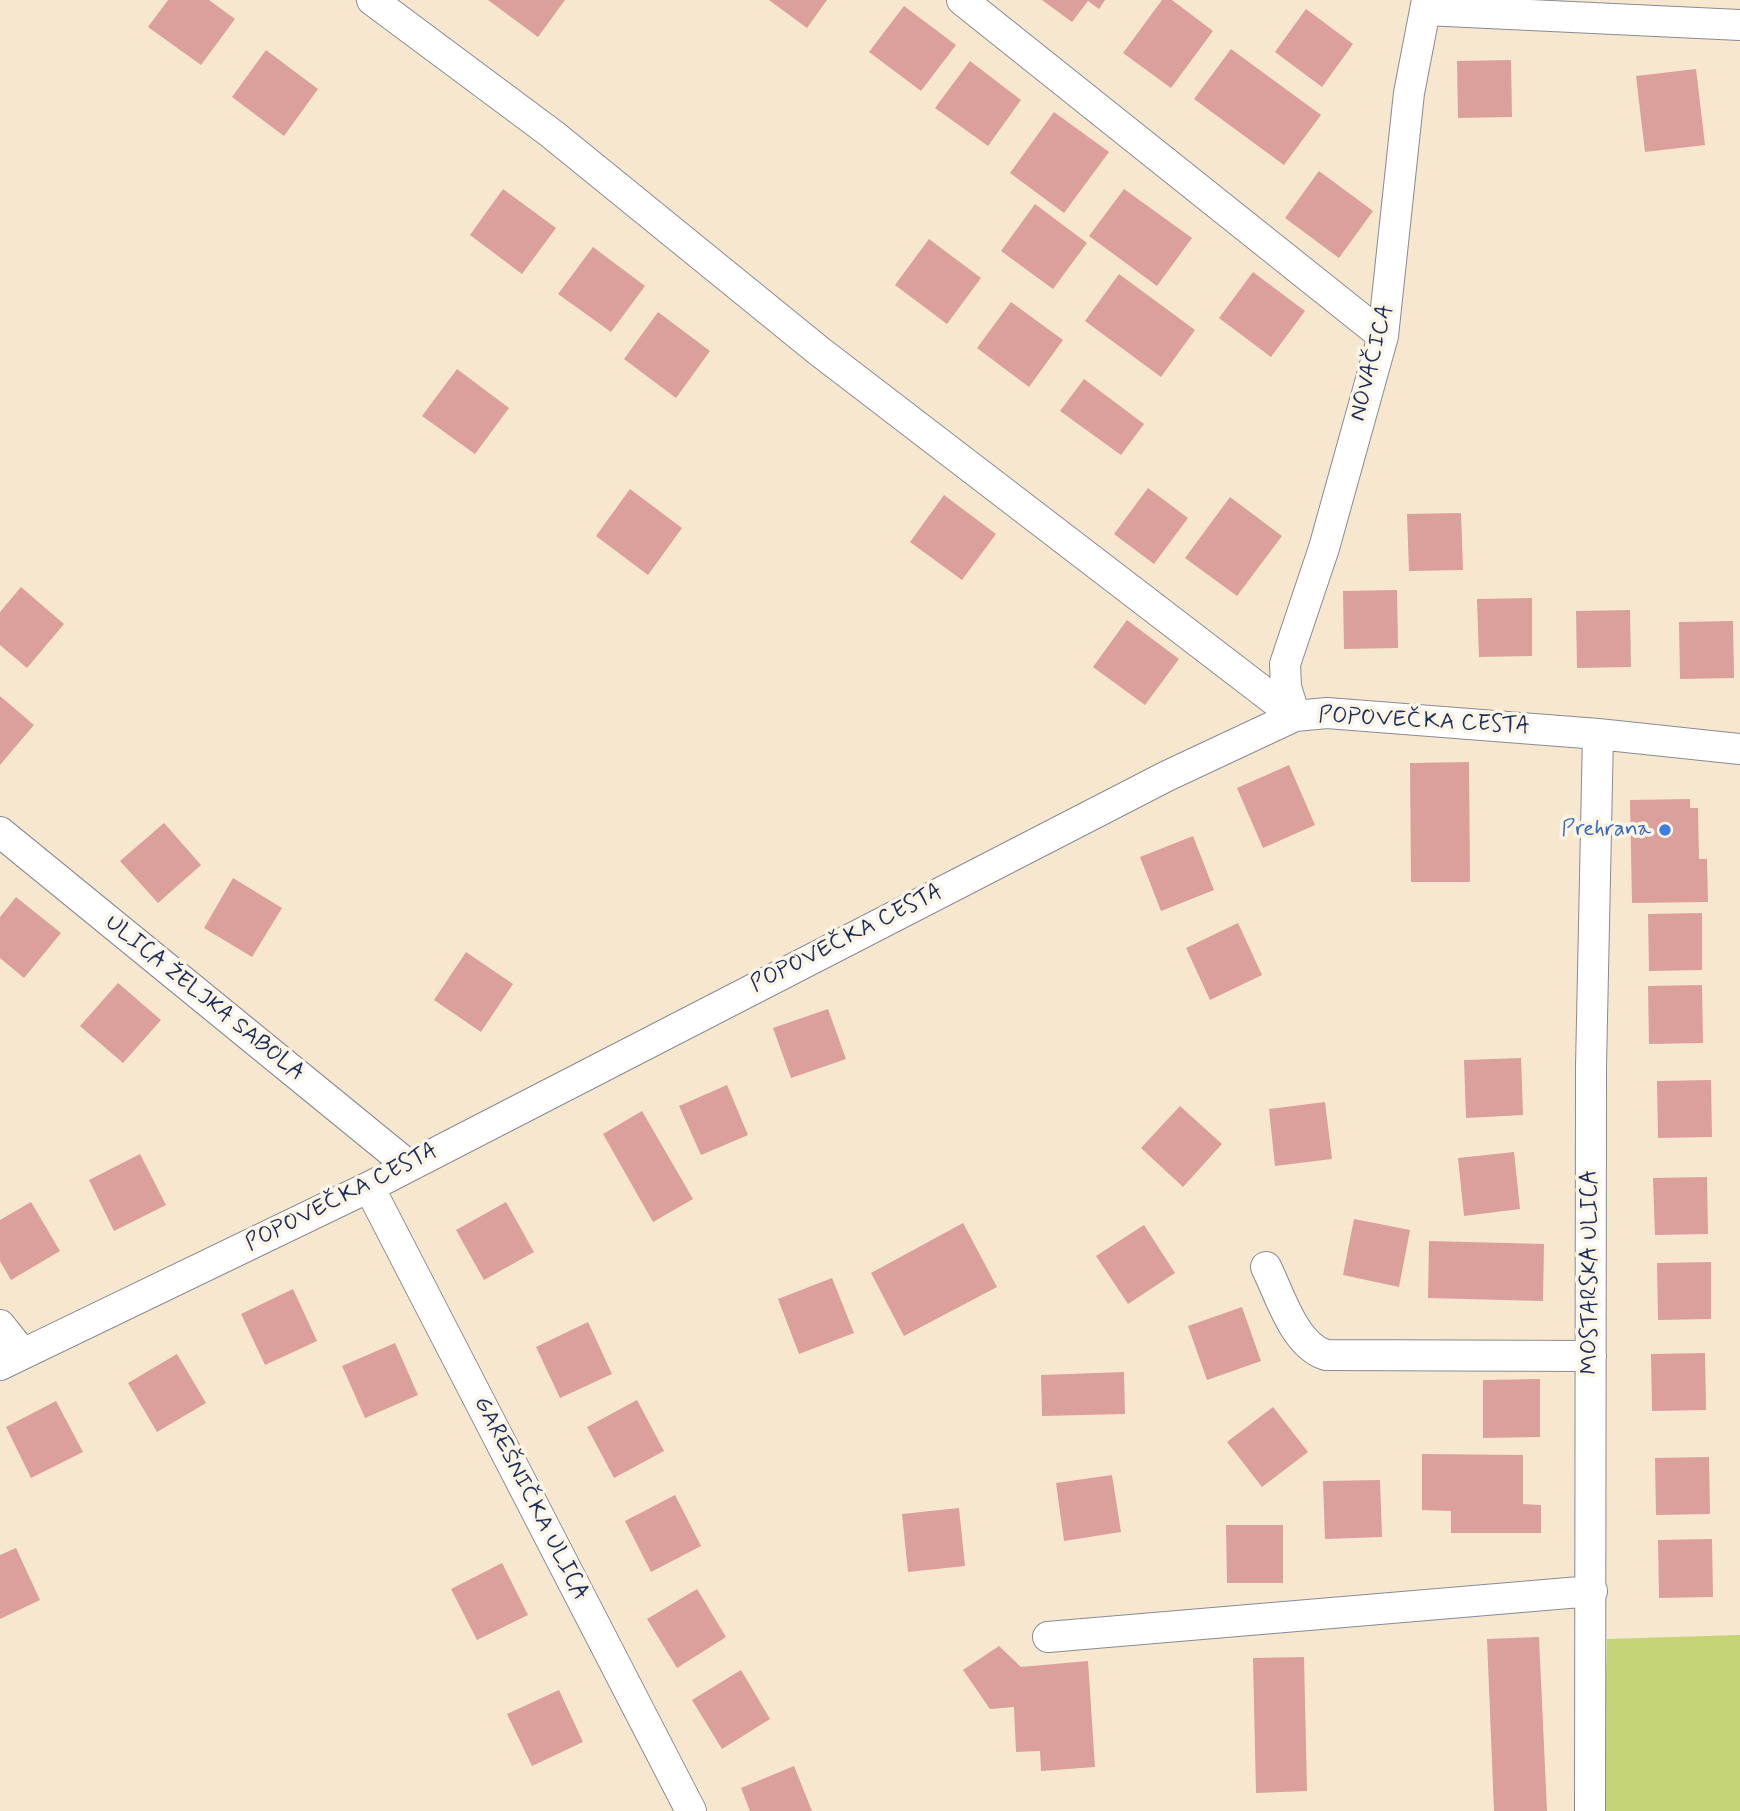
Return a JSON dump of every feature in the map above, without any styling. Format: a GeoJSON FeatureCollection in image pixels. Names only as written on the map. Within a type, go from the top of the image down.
{"type":"FeatureCollection","features":[{"type":"Feature","properties":{"kind":"street"},"geometry":{"type":"LineString","coordinates":[[372,0],[552,134],[819,351],[1295,716]]}},
{"type":"Feature","properties":{"kind":"street"},"geometry":{"type":"LineString","coordinates":[[962,0],[1383,336]]}},
{"type":"Feature","properties":{"kind":"street"},"geometry":{"type":"LineString","coordinates":[[1426,5],[1740,25]]}},
{"type":"Feature","properties":{"kind":"street","name":"NOVAČICA"},"geometry":{"type":"LineString","coordinates":[[1295,716],[1286,687],[1285,664],[1324,548],[1383,336],[1409,93],[1426,5]]}},
{"type":"Feature","properties":{"kind":"street","name":"POPOVEČKA CESTA"},"geometry":{"type":"LineString","coordinates":[[12,1359],[369,1186],[1214,752],[1295,716],[1327,713],[1598,734],[1740,749]]}},
{"type":"Feature","properties":{"kind":"street","name":"MOSTARSKA ULICA"},"geometry":{"type":"LineString","coordinates":[[1590,1811],[1591,1068],[1598,734]]}},
{"type":"Feature","properties":{"kind":"street","name":"ULICA ŽELJKA SABOLA"},"geometry":{"type":"LineString","coordinates":[[0,832],[408,1165]]}},
{"type":"Feature","properties":{"kind":"street","name":"GAREŠNIČKA ULICA"},"geometry":{"type":"LineString","coordinates":[[369,1186],[691,1811]]}},
{"type":"Feature","properties":{"kind":"street"},"geometry":{"type":"LineString","coordinates":[[1266,1267],[1301,1337],[1314,1351],[1326,1355],[1591,1356]]}},
{"type":"Feature","properties":{"kind":"street"},"geometry":{"type":"LineString","coordinates":[[0,1325],[12,1359]]}},
{"type":"Feature","properties":{"kind":"street"},"geometry":{"type":"LineString","coordinates":[[1048,1637],[1592,1591]]}},
{"type":"Feature","properties":{"kind":"green space"},"geometry":{"type":"Polygon","coordinates":[[[1740,1635],[1740,1811],[1603,1811],[1607,1639],[1740,1635]]]}},
{"type":"Feature","properties":{"kind":"building"},"geometry":{"type":"Polygon","coordinates":[[[168,0],[209,0],[235,19],[201,65],[148,27],[168,0]]]}},
{"type":"Feature","properties":{"kind":"building"},"geometry":{"type":"Polygon","coordinates":[[[488,0],[565,0],[538,37],[488,0]]]}},
{"type":"Feature","properties":{"kind":"building"},"geometry":{"type":"Polygon","coordinates":[[[769,0],[827,0],[807,28],[769,0]]]}},
{"type":"Feature","properties":{"kind":"building"},"geometry":{"type":"Polygon","coordinates":[[[1042,0],[1105,0],[1099,9],[1088,1],[1072,22],[1042,0]]]}},
{"type":"Feature","properties":{"kind":"building"},"geometry":{"type":"Polygon","coordinates":[[[1162,0],[1172,0],[1213,31],[1171,88],[1123,53],[1162,0]]]}},
{"type":"Feature","properties":{"kind":"building"},"geometry":{"type":"Polygon","coordinates":[[[904,6],[956,45],[921,91],[869,52],[904,6]]]}},
{"type":"Feature","properties":{"kind":"building"},"geometry":{"type":"Polygon","coordinates":[[[1306,9],[1353,44],[1322,87],[1275,52],[1306,9]]]}},
{"type":"Feature","properties":{"kind":"building"},"geometry":{"type":"Polygon","coordinates":[[[1231,49],[1321,115],[1284,165],[1194,99],[1231,49]]]}},
{"type":"Feature","properties":{"kind":"building"},"geometry":{"type":"Polygon","coordinates":[[[266,50],[318,89],[284,136],[232,97],[266,50]]]}},
{"type":"Feature","properties":{"kind":"building"},"geometry":{"type":"Polygon","coordinates":[[[1511,60],[1512,117],[1458,118],[1457,61],[1511,60]]]}},
{"type":"Feature","properties":{"kind":"building"},"geometry":{"type":"Polygon","coordinates":[[[970,61],[1021,100],[988,146],[935,108],[970,61]]]}},
{"type":"Feature","properties":{"kind":"building"},"geometry":{"type":"Polygon","coordinates":[[[1696,69],[1705,145],[1645,152],[1636,76],[1696,69]]]}},
{"type":"Feature","properties":{"kind":"building"},"geometry":{"type":"Polygon","coordinates":[[[1054,112],[1109,152],[1064,213],[1010,173],[1054,112]]]}},
{"type":"Feature","properties":{"kind":"building"},"geometry":{"type":"Polygon","coordinates":[[[1319,171],[1373,211],[1339,258],[1285,218],[1319,171]]]}},
{"type":"Feature","properties":{"kind":"building"},"geometry":{"type":"Polygon","coordinates":[[[503,189],[556,228],[522,274],[470,235],[503,189]]]}},
{"type":"Feature","properties":{"kind":"building"},"geometry":{"type":"Polygon","coordinates":[[[1124,189],[1192,238],[1157,286],[1089,236],[1124,189]]]}},
{"type":"Feature","properties":{"kind":"building"},"geometry":{"type":"Polygon","coordinates":[[[1035,204],[1087,243],[1053,289],[1001,251],[1035,204]]]}},
{"type":"Feature","properties":{"kind":"building"},"geometry":{"type":"Polygon","coordinates":[[[929,239],[981,278],[947,324],[895,285],[929,239]]]}},
{"type":"Feature","properties":{"kind":"building"},"geometry":{"type":"Polygon","coordinates":[[[593,247],[645,286],[611,332],[558,294],[593,247]]]}},
{"type":"Feature","properties":{"kind":"building"},"geometry":{"type":"Polygon","coordinates":[[[1253,272],[1305,311],[1271,357],[1219,318],[1253,272]]]}},
{"type":"Feature","properties":{"kind":"building"},"geometry":{"type":"Polygon","coordinates":[[[1119,274],[1195,330],[1161,377],[1085,321],[1119,274]]]}},
{"type":"Feature","properties":{"kind":"building"},"geometry":{"type":"Polygon","coordinates":[[[1011,302],[1063,340],[1029,387],[977,348],[1011,302]]]}},
{"type":"Feature","properties":{"kind":"building"},"geometry":{"type":"Polygon","coordinates":[[[658,312],[710,351],[676,398],[624,359],[658,312]]]}},
{"type":"Feature","properties":{"kind":"building"},"geometry":{"type":"Polygon","coordinates":[[[457,369],[509,408],[475,454],[422,416],[457,369]]]}},
{"type":"Feature","properties":{"kind":"building"},"geometry":{"type":"Polygon","coordinates":[[[1084,379],[1144,424],[1121,455],[1060,411],[1084,379]]]}},
{"type":"Feature","properties":{"kind":"building"},"geometry":{"type":"Polygon","coordinates":[[[1148,488],[1188,518],[1154,564],[1114,534],[1148,488]]]}},
{"type":"Feature","properties":{"kind":"building"},"geometry":{"type":"Polygon","coordinates":[[[630,489],[682,528],[648,575],[596,536],[630,489]]]}},
{"type":"Feature","properties":{"kind":"building"},"geometry":{"type":"Polygon","coordinates":[[[944,495],[996,534],[962,580],[910,542],[944,495]]]}},
{"type":"Feature","properties":{"kind":"building"},"geometry":{"type":"Polygon","coordinates":[[[1230,497],[1282,536],[1237,596],[1185,558],[1230,497]]]}},
{"type":"Feature","properties":{"kind":"building"},"geometry":{"type":"Polygon","coordinates":[[[1461,513],[1463,570],[1409,571],[1407,514],[1461,513]]]}},
{"type":"Feature","properties":{"kind":"building"},"geometry":{"type":"Polygon","coordinates":[[[21,587],[64,624],[27,668],[0,645],[0,612],[21,587]]]}},
{"type":"Feature","properties":{"kind":"building"},"geometry":{"type":"Polygon","coordinates":[[[1397,590],[1398,648],[1344,649],[1343,591],[1397,590]]]}},
{"type":"Feature","properties":{"kind":"building"},"geometry":{"type":"Polygon","coordinates":[[[1532,598],[1532,656],[1479,657],[1477,599],[1532,598]]]}},
{"type":"Feature","properties":{"kind":"building"},"geometry":{"type":"Polygon","coordinates":[[[1630,610],[1631,667],[1577,668],[1576,611],[1630,610]]]}},
{"type":"Feature","properties":{"kind":"building"},"geometry":{"type":"Polygon","coordinates":[[[1127,620],[1179,659],[1145,705],[1093,667],[1127,620]]]}},
{"type":"Feature","properties":{"kind":"building"},"geometry":{"type":"Polygon","coordinates":[[[1733,621],[1734,678],[1680,679],[1679,622],[1733,621]]]}},
{"type":"Feature","properties":{"kind":"building"},"geometry":{"type":"Polygon","coordinates":[[[0,696],[34,725],[0,765],[0,696]]]}},
{"type":"Feature","properties":{"kind":"building"},"geometry":{"type":"Polygon","coordinates":[[[1469,762],[1470,882],[1411,882],[1410,763],[1469,762]]]}},
{"type":"Feature","properties":{"kind":"building"},"geometry":{"type":"Polygon","coordinates":[[[1289,765],[1315,825],[1263,848],[1237,788],[1289,765]]]}},
{"type":"Feature","properties":{"kind":"building"},"geometry":{"type":"Polygon","coordinates":[[[1690,799],[1690,808],[1698,808],[1699,859],[1707,859],[1708,902],[1632,903],[1630,800],[1690,799]]]}},
{"type":"Feature","properties":{"kind":"building"},"geometry":{"type":"Polygon","coordinates":[[[164,823],[201,865],[158,903],[120,861],[164,823]]]}},
{"type":"Feature","properties":{"kind":"building"},"geometry":{"type":"Polygon","coordinates":[[[1193,836],[1214,890],[1161,911],[1140,857],[1193,836]]]}},
{"type":"Feature","properties":{"kind":"building"},"geometry":{"type":"Polygon","coordinates":[[[233,878],[282,908],[252,957],[204,928],[233,878]]]}},
{"type":"Feature","properties":{"kind":"building"},"geometry":{"type":"Polygon","coordinates":[[[16,897],[61,933],[24,978],[0,958],[0,917],[16,897]]]}},
{"type":"Feature","properties":{"kind":"building"},"geometry":{"type":"Polygon","coordinates":[[[1702,913],[1702,970],[1649,971],[1648,914],[1702,913]]]}},
{"type":"Feature","properties":{"kind":"building"},"geometry":{"type":"Polygon","coordinates":[[[1238,923],[1262,975],[1210,1000],[1186,948],[1238,923]]]}},
{"type":"Feature","properties":{"kind":"building"},"geometry":{"type":"Polygon","coordinates":[[[466,952],[513,984],[481,1032],[434,1000],[466,952]]]}},
{"type":"Feature","properties":{"kind":"building"},"geometry":{"type":"Polygon","coordinates":[[[118,983],[161,1020],[123,1063],[80,1026],[118,983]]]}},
{"type":"Feature","properties":{"kind":"building"},"geometry":{"type":"Polygon","coordinates":[[[1702,985],[1703,1043],[1649,1044],[1648,986],[1702,985]]]}},
{"type":"Feature","properties":{"kind":"building"},"geometry":{"type":"Polygon","coordinates":[[[828,1009],[846,1059],[791,1078],[773,1028],[828,1009]]]}},
{"type":"Feature","properties":{"kind":"building"},"geometry":{"type":"Polygon","coordinates":[[[1521,1058],[1523,1115],[1466,1118],[1464,1060],[1521,1058]]]}},
{"type":"Feature","properties":{"kind":"building"},"geometry":{"type":"Polygon","coordinates":[[[1711,1080],[1712,1137],[1658,1138],[1657,1081],[1711,1080]]]}},
{"type":"Feature","properties":{"kind":"building"},"geometry":{"type":"Polygon","coordinates":[[[727,1085],[748,1135],[701,1155],[679,1106],[727,1085]]]}},
{"type":"Feature","properties":{"kind":"building"},"geometry":{"type":"Polygon","coordinates":[[[1325,1102],[1332,1159],[1275,1166],[1269,1109],[1325,1102]]]}},
{"type":"Feature","properties":{"kind":"building"},"geometry":{"type":"Polygon","coordinates":[[[1180,1106],[1222,1144],[1183,1187],[1141,1148],[1180,1106]]]}},
{"type":"Feature","properties":{"kind":"building"},"geometry":{"type":"Polygon","coordinates":[[[642,1111],[693,1199],[653,1222],[603,1134],[642,1111]]]}},
{"type":"Feature","properties":{"kind":"building"},"geometry":{"type":"Polygon","coordinates":[[[1514,1152],[1520,1209],[1464,1216],[1458,1158],[1514,1152]]]}},
{"type":"Feature","properties":{"kind":"building"},"geometry":{"type":"Polygon","coordinates":[[[140,1154],[166,1205],[114,1231],[89,1180],[140,1154]]]}},
{"type":"Feature","properties":{"kind":"building"},"geometry":{"type":"Polygon","coordinates":[[[1707,1177],[1708,1234],[1655,1235],[1653,1178],[1707,1177]]]}},
{"type":"Feature","properties":{"kind":"building"},"geometry":{"type":"Polygon","coordinates":[[[31,1202],[60,1251],[11,1280],[0,1261],[0,1220],[31,1202]]]}},
{"type":"Feature","properties":{"kind":"building"},"geometry":{"type":"Polygon","coordinates":[[[506,1202],[534,1252],[484,1280],[456,1230],[506,1202]]]}},
{"type":"Feature","properties":{"kind":"building"},"geometry":{"type":"Polygon","coordinates":[[[1354,1219],[1410,1230],[1399,1287],[1343,1275],[1354,1219]]]}},
{"type":"Feature","properties":{"kind":"building"},"geometry":{"type":"Polygon","coordinates":[[[963,1223],[997,1287],[904,1336],[871,1273],[963,1223]]]}},
{"type":"Feature","properties":{"kind":"building"},"geometry":{"type":"Polygon","coordinates":[[[1144,1225],[1175,1273],[1128,1304],[1096,1256],[1144,1225]]]}},
{"type":"Feature","properties":{"kind":"building"},"geometry":{"type":"Polygon","coordinates":[[[1429,1241],[1544,1244],[1543,1301],[1428,1298],[1429,1241]]]}},
{"type":"Feature","properties":{"kind":"building"},"geometry":{"type":"Polygon","coordinates":[[[1711,1262],[1711,1319],[1658,1320],[1657,1263],[1711,1262]]]}},
{"type":"Feature","properties":{"kind":"building"},"geometry":{"type":"Polygon","coordinates":[[[832,1278],[854,1333],[799,1354],[778,1299],[832,1278]]]}},
{"type":"Feature","properties":{"kind":"building"},"geometry":{"type":"Polygon","coordinates":[[[293,1289],[317,1341],[265,1365],[241,1314],[293,1289]]]}},
{"type":"Feature","properties":{"kind":"building"},"geometry":{"type":"Polygon","coordinates":[[[1242,1307],[1261,1361],[1207,1380],[1188,1326],[1242,1307]]]}},
{"type":"Feature","properties":{"kind":"building"},"geometry":{"type":"Polygon","coordinates":[[[588,1322],[612,1374],[560,1398],[536,1347],[588,1322]]]}},
{"type":"Feature","properties":{"kind":"building"},"geometry":{"type":"Polygon","coordinates":[[[395,1343],[418,1395],[365,1418],[342,1366],[395,1343]]]}},
{"type":"Feature","properties":{"kind":"building"},"geometry":{"type":"Polygon","coordinates":[[[1705,1353],[1706,1410],[1652,1411],[1651,1354],[1705,1353]]]}},
{"type":"Feature","properties":{"kind":"building"},"geometry":{"type":"Polygon","coordinates":[[[177,1354],[206,1403],[157,1432],[128,1383],[177,1354]]]}},
{"type":"Feature","properties":{"kind":"building"},"geometry":{"type":"Polygon","coordinates":[[[1124,1372],[1125,1414],[1042,1416],[1041,1375],[1124,1372]]]}},
{"type":"Feature","properties":{"kind":"building"},"geometry":{"type":"Polygon","coordinates":[[[1540,1379],[1540,1437],[1483,1438],[1483,1380],[1540,1379]]]}},
{"type":"Feature","properties":{"kind":"building"},"geometry":{"type":"Polygon","coordinates":[[[637,1400],[664,1451],[614,1478],[587,1427],[637,1400]]]}},
{"type":"Feature","properties":{"kind":"building"},"geometry":{"type":"Polygon","coordinates":[[[56,1401],[83,1452],[31,1478],[6,1427],[56,1401]]]}},
{"type":"Feature","properties":{"kind":"building"},"geometry":{"type":"Polygon","coordinates":[[[1273,1407],[1308,1452],[1262,1487],[1227,1442],[1273,1407]]]}},
{"type":"Feature","properties":{"kind":"building"},"geometry":{"type":"Polygon","coordinates":[[[1422,1454],[1523,1455],[1523,1504],[1541,1505],[1541,1533],[1451,1533],[1451,1511],[1422,1510],[1422,1454]]]}},
{"type":"Feature","properties":{"kind":"building"},"geometry":{"type":"Polygon","coordinates":[[[1709,1457],[1710,1514],[1656,1515],[1655,1458],[1709,1457]]]}},
{"type":"Feature","properties":{"kind":"building"},"geometry":{"type":"Polygon","coordinates":[[[1112,1475],[1121,1532],[1064,1541],[1056,1483],[1112,1475]]]}},
{"type":"Feature","properties":{"kind":"building"},"geometry":{"type":"Polygon","coordinates":[[[1380,1480],[1382,1537],[1325,1539],[1323,1481],[1380,1480]]]}},
{"type":"Feature","properties":{"kind":"building"},"geometry":{"type":"Polygon","coordinates":[[[675,1495],[701,1546],[651,1572],[625,1521],[675,1495]]]}},
{"type":"Feature","properties":{"kind":"building"},"geometry":{"type":"Polygon","coordinates":[[[959,1508],[965,1566],[908,1572],[902,1514],[959,1508]]]}},
{"type":"Feature","properties":{"kind":"building"},"geometry":{"type":"Polygon","coordinates":[[[1226,1525],[1283,1525],[1283,1583],[1227,1583],[1226,1525]]]}},
{"type":"Feature","properties":{"kind":"building"},"geometry":{"type":"Polygon","coordinates":[[[1712,1539],[1713,1597],[1659,1598],[1658,1540],[1712,1539]]]}},
{"type":"Feature","properties":{"kind":"building"},"geometry":{"type":"Polygon","coordinates":[[[16,1548],[40,1600],[0,1619],[0,1555],[16,1548]]]}},
{"type":"Feature","properties":{"kind":"building"},"geometry":{"type":"Polygon","coordinates":[[[502,1563],[528,1615],[477,1640],[451,1589],[502,1563]]]}},
{"type":"Feature","properties":{"kind":"building"},"geometry":{"type":"Polygon","coordinates":[[[697,1589],[726,1637],[677,1668],[647,1619],[697,1589]]]}},
{"type":"Feature","properties":{"kind":"building"},"geometry":{"type":"Polygon","coordinates":[[[1539,1637],[1547,1811],[1494,1811],[1487,1639],[1539,1637]]]}},
{"type":"Feature","properties":{"kind":"building"},"geometry":{"type":"Polygon","coordinates":[[[999,1646],[1021,1667],[1088,1661],[1095,1767],[1041,1771],[1040,1751],[1016,1752],[1014,1707],[990,1709],[963,1670],[999,1646]]]}},
{"type":"Feature","properties":{"kind":"building"},"geometry":{"type":"Polygon","coordinates":[[[1304,1657],[1307,1791],[1256,1793],[1253,1658],[1304,1657]]]}},
{"type":"Feature","properties":{"kind":"building"},"geometry":{"type":"Polygon","coordinates":[[[741,1670],[770,1719],[722,1749],[692,1700],[741,1670]]]}},
{"type":"Feature","properties":{"kind":"building"},"geometry":{"type":"Polygon","coordinates":[[[559,1690],[583,1742],[532,1766],[507,1714],[559,1690]]]}},
{"type":"Feature","properties":{"kind":"building"},"geometry":{"type":"Polygon","coordinates":[[[794,1766],[812,1811],[750,1811],[741,1788],[794,1766]]]}},
{"type":"Feature","properties":{"kind":"place","name":"Prehrana"},"geometry":{"type":"Point","coordinates":[1665,830]}}]}
